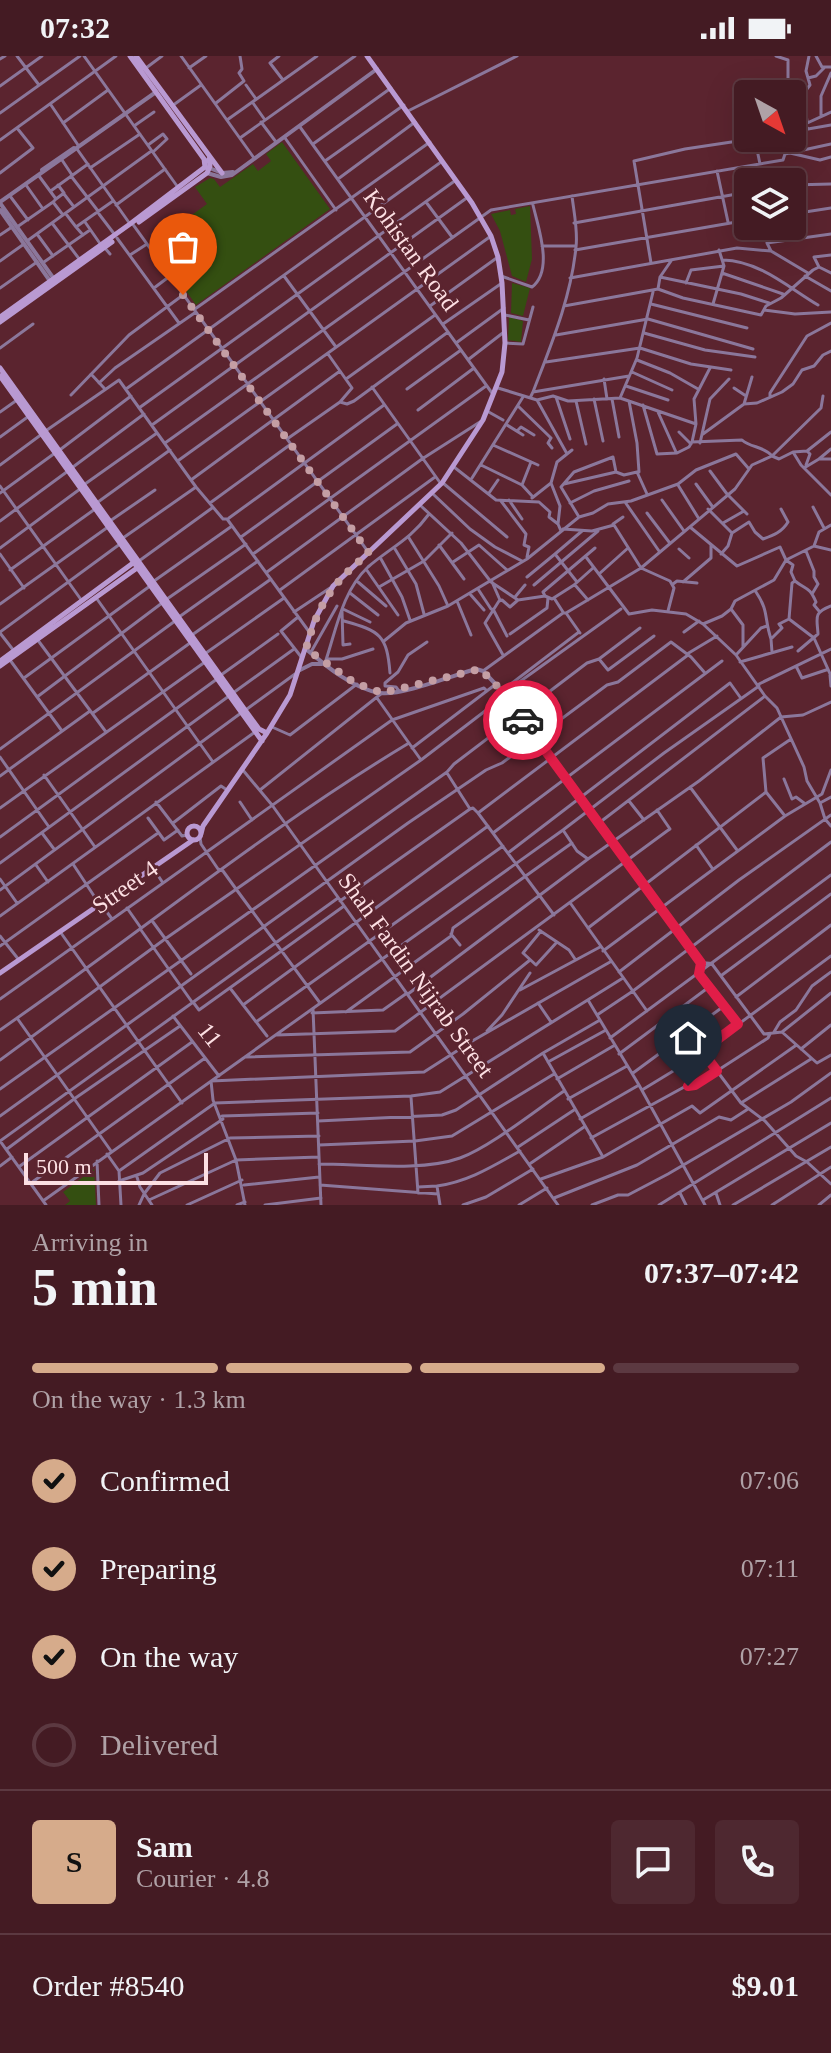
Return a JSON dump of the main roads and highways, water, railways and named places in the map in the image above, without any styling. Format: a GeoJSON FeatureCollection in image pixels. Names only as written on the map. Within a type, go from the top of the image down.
{"type":"FeatureCollection","features":[{"type":"Feature","properties":{"kind":"main road"},"geometry":{"type":"LineString","coordinates":[[133,56],[172,106],[206,167]]}},
{"type":"Feature","properties":{"kind":"main road"},"geometry":{"type":"LineString","coordinates":[[0,973],[195,838],[290,695],[308,651],[310,633],[333,586],[433,494],[483,420],[498,388],[505,343],[504,311],[502,279],[491,236],[468,197],[367,56]]}},
{"type":"Feature","properties":{"kind":"main road"},"geometry":{"type":"LineString","coordinates":[[143,70],[206,167],[222,173]]}},
{"type":"Feature","properties":{"kind":"main road"},"geometry":{"type":"LineString","coordinates":[[168,199],[206,167]]}},
{"type":"Feature","properties":{"kind":"main road"},"geometry":{"type":"LineString","coordinates":[[0,319],[168,199],[206,167]]}},
{"type":"Feature","properties":{"kind":"main road"},"geometry":{"type":"LineString","coordinates":[[0,319],[103,246]]}},
{"type":"Feature","properties":{"kind":"main road"},"geometry":{"type":"LineString","coordinates":[[0,368],[136,564],[205,654],[262,741]]}},
{"type":"Feature","properties":{"kind":"main road"},"geometry":{"type":"LineString","coordinates":[[0,376],[2,385],[39,426]]}},
{"type":"Feature","properties":{"kind":"main road"},"geometry":{"type":"LineString","coordinates":[[0,664],[96,597],[136,564]]}},
{"type":"Feature","properties":{"kind":"main road"},"geometry":{"type":"LineString","coordinates":[[0,664],[136,564]]}},
{"type":"Feature","properties":{"kind":"main road"},"geometry":{"type":"LineString","coordinates":[[192,639],[205,662],[219,677]]}},
{"type":"Feature","properties":{"kind":"main road"},"geometry":{"type":"LineString","coordinates":[[243,712],[267,733]]}},
{"type":"Feature","properties":{"kind":"main road"},"geometry":{"type":"LineString","coordinates":[[195,838],[188,829],[212,813]]}},
{"type":"Feature","properties":{"kind":"main road"},"geometry":{"type":"LineString","coordinates":[[195,826],[195,838]]}}]}
